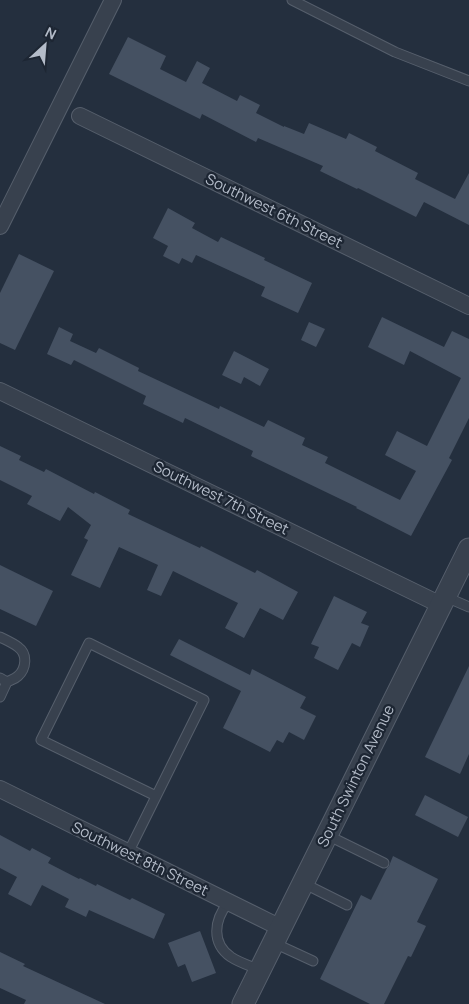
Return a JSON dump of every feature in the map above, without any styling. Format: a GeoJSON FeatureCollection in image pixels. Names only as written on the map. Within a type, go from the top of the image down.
{"type":"FeatureCollection","features":[{"type":"Feature","properties":{"kind":"street"},"geometry":{"type":"LineString","coordinates":[[0,226],[113,0]]}},
{"type":"Feature","properties":{"kind":"street","name":"Southwest 6th Street"},"geometry":{"type":"LineString","coordinates":[[80,116],[469,306]]}},
{"type":"Feature","properties":{"kind":"street","name":"Southwest 7th Street"},"geometry":{"type":"LineString","coordinates":[[0,391],[443,601]]}},
{"type":"Feature","properties":{"kind":"street","name":"South Swinton Avenue"},"geometry":{"type":"LineString","coordinates":[[243,1004],[469,549]]}},
{"type":"Feature","properties":{"kind":"street","name":"Southwest 8th Street"},"geometry":{"type":"LineString","coordinates":[[0,790],[228,903],[277,936]]}},
{"type":"Feature","properties":{"kind":"lane"},"geometry":{"type":"LineString","coordinates":[[292,0],[395,52],[469,81]]}},
{"type":"Feature","properties":{"kind":"lane"},"geometry":{"type":"LineString","coordinates":[[443,601],[469,607]]}},
{"type":"Feature","properties":{"kind":"lane"},"geometry":{"type":"LineString","coordinates":[[0,637],[20,648],[25,659],[22,671],[18,676],[13,680],[4,680],[0,697]]}},
{"type":"Feature","properties":{"kind":"lane"},"geometry":{"type":"LineString","coordinates":[[128,853],[204,700],[89,643],[41,740],[156,796]]}},
{"type":"Feature","properties":{"kind":"lane"},"geometry":{"type":"LineString","coordinates":[[327,835],[384,863]]}},
{"type":"Feature","properties":{"kind":"lane"},"geometry":{"type":"LineString","coordinates":[[303,883],[347,905]]}},
{"type":"Feature","properties":{"kind":"lane"},"geometry":{"type":"LineString","coordinates":[[228,903],[217,920],[218,941],[231,957],[260,970]]}},
{"type":"Feature","properties":{"kind":"lane"},"geometry":{"type":"LineString","coordinates":[[277,936],[313,961]]}},
{"type":"Feature","properties":{"kind":"building"},"geometry":{"type":"Polygon","coordinates":[[[128,37],[166,56],[160,69],[186,82],[197,61],[210,68],[202,83],[237,101],[240,95],[260,105],[256,113],[284,127],[304,134],[309,123],[346,139],[349,133],[377,147],[375,151],[418,173],[415,179],[455,199],[469,173],[469,225],[424,202],[416,217],[320,171],[323,166],[258,138],[256,142],[202,114],[200,119],[109,74],[128,37]]]}},
{"type":"Feature","properties":{"kind":"building"},"geometry":{"type":"Polygon","coordinates":[[[168,208],[195,223],[192,228],[218,242],[221,237],[312,283],[298,313],[261,296],[265,287],[196,255],[192,263],[182,258],[179,264],[163,256],[168,246],[153,238],[168,208]]]}},
{"type":"Feature","properties":{"kind":"building"},"geometry":{"type":"Polygon","coordinates":[[[19,254],[54,271],[15,350],[0,343],[0,293],[19,254]]]}},
{"type":"Feature","properties":{"kind":"building"},"geometry":{"type":"Polygon","coordinates":[[[382,317],[444,347],[452,331],[469,339],[469,418],[449,458],[452,460],[411,536],[357,507],[251,456],[253,451],[185,418],[183,423],[143,404],[146,396],[74,360],[71,365],[47,354],[59,327],[73,334],[70,341],[96,353],[99,348],[139,368],[138,371],[219,409],[220,406],[264,427],[268,420],[305,438],[302,445],[328,457],[325,463],[400,500],[416,471],[385,455],[397,431],[427,446],[461,378],[410,351],[404,365],[368,347],[382,317]]]}},
{"type":"Feature","properties":{"kind":"building"},"geometry":{"type":"Polygon","coordinates":[[[309,322],[325,329],[316,347],[301,340],[309,322]]]}},
{"type":"Feature","properties":{"kind":"building"},"geometry":{"type":"Polygon","coordinates":[[[234,351],[269,369],[260,386],[244,377],[241,384],[222,375],[234,351]]]}},
{"type":"Feature","properties":{"kind":"building"},"geometry":{"type":"Polygon","coordinates":[[[0,446],[21,456],[19,460],[44,472],[46,469],[130,510],[128,514],[200,548],[201,546],[255,573],[257,570],[298,592],[283,620],[260,608],[244,638],[225,628],[238,603],[173,571],[161,596],[147,590],[158,565],[119,547],[100,588],[71,575],[88,540],[84,538],[91,525],[68,507],[60,521],[27,504],[32,496],[0,480],[0,446]]]}},
{"type":"Feature","properties":{"kind":"building"},"geometry":{"type":"Polygon","coordinates":[[[0,565],[53,591],[36,626],[0,609],[0,565]]]}},
{"type":"Feature","properties":{"kind":"building"},"geometry":{"type":"Polygon","coordinates":[[[334,596],[367,612],[361,623],[369,626],[360,647],[352,643],[338,670],[314,658],[319,647],[311,644],[334,596]]]}},
{"type":"Feature","properties":{"kind":"building"},"geometry":{"type":"Polygon","coordinates":[[[179,639],[250,675],[252,669],[306,697],[300,708],[316,716],[304,740],[289,732],[283,743],[277,740],[270,752],[223,728],[241,691],[170,655],[179,639]]]}},
{"type":"Feature","properties":{"kind":"building"},"geometry":{"type":"Polygon","coordinates":[[[469,666],[469,754],[460,774],[425,757],[469,666]]]}},
{"type":"Feature","properties":{"kind":"building"},"geometry":{"type":"Polygon","coordinates":[[[425,795],[468,817],[458,837],[415,815],[425,795]]]}},
{"type":"Feature","properties":{"kind":"building"},"geometry":{"type":"Polygon","coordinates":[[[0,835],[30,851],[32,848],[51,858],[48,863],[79,879],[96,886],[97,884],[130,900],[132,898],[165,914],[154,939],[89,910],[86,917],[65,907],[69,899],[42,885],[31,906],[8,894],[17,877],[0,868],[0,835]]]}},
{"type":"Feature","properties":{"kind":"building"},"geometry":{"type":"Polygon","coordinates":[[[393,856],[438,879],[417,922],[426,926],[411,957],[408,956],[384,1004],[370,1004],[320,979],[361,895],[371,900],[393,856]]]}},
{"type":"Feature","properties":{"kind":"building"},"geometry":{"type":"Polygon","coordinates":[[[200,931],[216,973],[192,982],[185,964],[178,967],[168,943],[200,931]]]}},
{"type":"Feature","properties":{"kind":"building"},"geometry":{"type":"Polygon","coordinates":[[[0,952],[25,964],[23,966],[105,1004],[24,1004],[26,1000],[0,988],[0,952]]]}}]}
